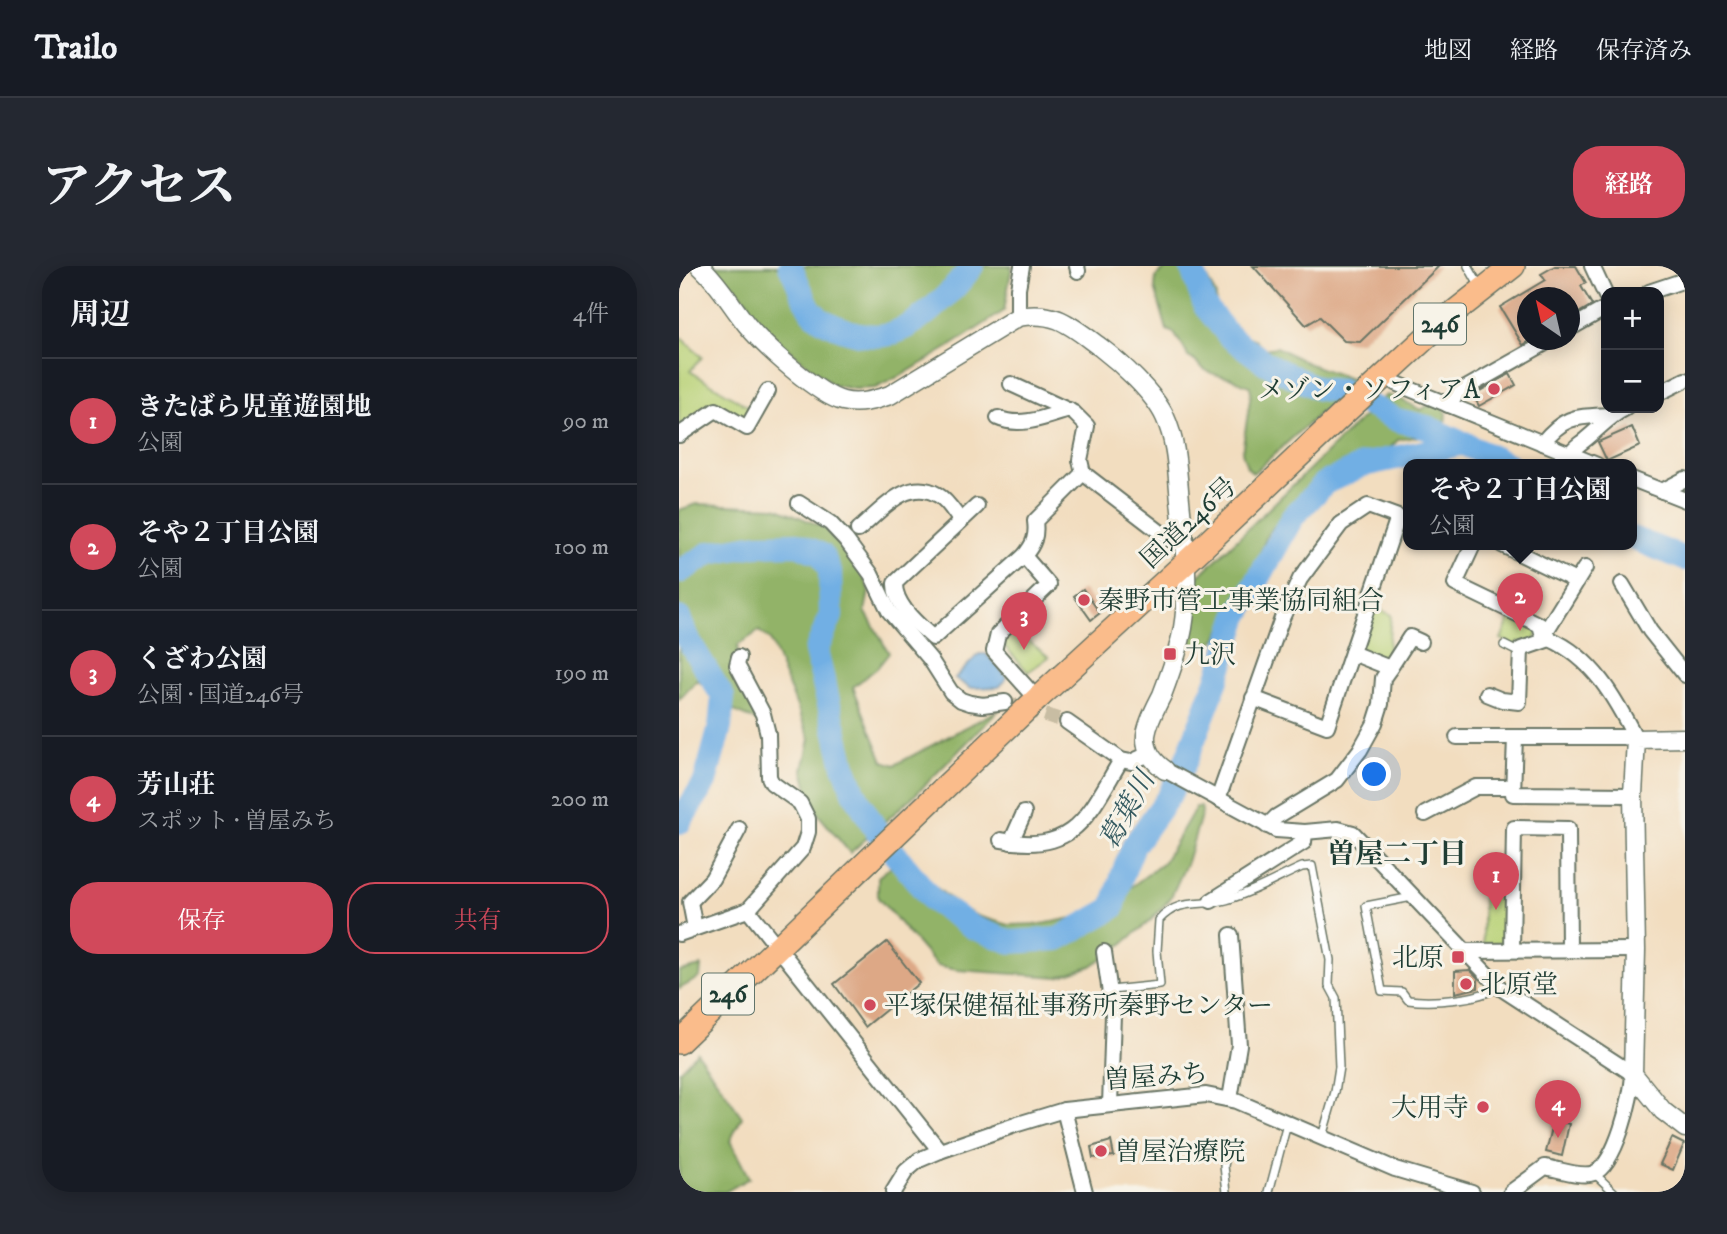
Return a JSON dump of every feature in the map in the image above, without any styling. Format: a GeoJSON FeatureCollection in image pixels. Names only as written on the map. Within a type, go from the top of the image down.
{"type":"FeatureCollection","features":[{"type":"Feature","properties":{"kind":"highway","name":"246"},"geometry":{"type":"LineString","coordinates":[[1481,289],[1504,269]]}},
{"type":"Feature","properties":{"kind":"highway","name":"国道246号"},"geometry":{"type":"LineString","coordinates":[[776,947],[1037,699],[1481,289]]}},
{"type":"Feature","properties":{"kind":"highway","name":"246"},"geometry":{"type":"LineString","coordinates":[[679,1042],[776,947]]}},
{"type":"Feature","properties":{"kind":"street"},"geometry":{"type":"LineString","coordinates":[[699,266],[748,327],[821,391],[843,401],[869,402],[890,395],[1019,317],[1051,316],[1066,322],[1104,351],[1150,394],[1164,414],[1174,442],[1186,563],[1182,629],[1163,692],[1146,733],[1149,754],[1154,762],[1276,830],[1305,832],[1338,829],[1353,833],[1499,987],[1534,1014],[1633,1074],[1663,1111],[1685,1128]]}},
{"type":"Feature","properties":{"kind":"street"},"geometry":{"type":"LineString","coordinates":[[1019,317],[1018,288],[1022,266]]}},
{"type":"Feature","properties":{"kind":"street"},"geometry":{"type":"LineString","coordinates":[[1592,266],[1602,287]]}},
{"type":"Feature","properties":{"kind":"street"},"geometry":{"type":"LineString","coordinates":[[1664,287],[1685,280]]}},
{"type":"Feature","properties":{"kind":"street"},"geometry":{"type":"LineString","coordinates":[[1580,323],[1601,311]]}},
{"type":"Feature","properties":{"kind":"street"},"geometry":{"type":"LineString","coordinates":[[1448,405],[1457,393],[1533,350]]}},
{"type":"Feature","properties":{"kind":"street"},"geometry":{"type":"LineString","coordinates":[[1664,390],[1685,380]]}},
{"type":"Feature","properties":{"kind":"street"},"geometry":{"type":"LineString","coordinates":[[1395,383],[1582,459]]}},
{"type":"Feature","properties":{"kind":"street"},"geometry":{"type":"LineString","coordinates":[[1011,384],[1069,410],[1087,426],[1080,460],[1083,473],[1169,538],[1184,538]]}},
{"type":"Feature","properties":{"kind":"street"},"geometry":{"type":"LineString","coordinates":[[679,435],[716,410],[747,428],[768,391]]}},
{"type":"Feature","properties":{"kind":"street"},"geometry":{"type":"LineString","coordinates":[[998,418],[1011,424],[1045,418],[1069,410]]}},
{"type":"Feature","properties":{"kind":"street"},"geometry":{"type":"LineString","coordinates":[[1542,443],[1555,428],[1574,417],[1615,413]]}},
{"type":"Feature","properties":{"kind":"street"},"geometry":{"type":"LineString","coordinates":[[1570,454],[1575,446],[1585,440],[1610,415]]}},
{"type":"Feature","properties":{"kind":"street"},"geometry":{"type":"LineString","coordinates":[[799,503],[831,523],[846,541],[871,574],[889,611],[933,638],[1024,556],[1037,534],[1035,521],[1083,473]]}},
{"type":"Feature","properties":{"kind":"street"},"geometry":{"type":"LineString","coordinates":[[1661,491],[1685,479]]}},
{"type":"Feature","properties":{"kind":"street"},"geometry":{"type":"LineString","coordinates":[[1637,481],[1685,500]]}},
{"type":"Feature","properties":{"kind":"street"},"geometry":{"type":"LineString","coordinates":[[858,530],[900,494],[914,489],[924,489],[940,495],[960,520]]}},
{"type":"Feature","properties":{"kind":"street"},"geometry":{"type":"LineString","coordinates":[[977,506],[895,583],[894,594],[943,682],[961,700],[983,705],[1005,702]]}},
{"type":"Feature","properties":{"kind":"street"},"geometry":{"type":"LineString","coordinates":[[1213,796],[1282,618],[1300,579],[1341,524],[1368,506],[1398,517],[1327,726],[1253,698]]}},
{"type":"Feature","properties":{"kind":"street"},"geometry":{"type":"LineString","coordinates":[[1471,550],[1455,584],[1540,625],[1546,637],[1572,651],[1588,664],[1610,692],[1636,739],[1633,795],[1636,950],[1632,1093],[1621,1129],[1605,1166],[1594,1173],[1586,1174],[1545,1167],[1511,1192]]}},
{"type":"Feature","properties":{"kind":"street"},"geometry":{"type":"LineString","coordinates":[[1512,550],[1576,581]]}},
{"type":"Feature","properties":{"kind":"street"},"geometry":{"type":"LineString","coordinates":[[1024,556],[1049,585],[997,634],[994,651],[1037,699]]}},
{"type":"Feature","properties":{"kind":"street"},"geometry":{"type":"LineString","coordinates":[[1487,694],[1502,700],[1520,702],[1521,649],[1546,637],[1585,568]]}},
{"type":"Feature","properties":{"kind":"street"},"geometry":{"type":"LineString","coordinates":[[1622,584],[1650,631],[1685,675]]}},
{"type":"Feature","properties":{"kind":"street"},"geometry":{"type":"LineString","coordinates":[[1267,826],[1276,817],[1337,780],[1360,750],[1375,723],[1381,704],[1383,678],[1411,637],[1421,642]]}},
{"type":"Feature","properties":{"kind":"street"},"geometry":{"type":"LineString","coordinates":[[1352,653],[1390,668]]}},
{"type":"Feature","properties":{"kind":"street"},"geometry":{"type":"LineString","coordinates":[[679,934],[748,910],[803,848],[808,832],[808,820],[800,803],[772,783],[769,777],[765,724],[758,704],[737,665],[739,657]]}},
{"type":"Feature","properties":{"kind":"street"},"geometry":{"type":"LineString","coordinates":[[1067,722],[1121,760],[1131,762],[1149,754]]}},
{"type":"Feature","properties":{"kind":"street"},"geometry":{"type":"LineString","coordinates":[[1457,737],[1685,738]]}},
{"type":"Feature","properties":{"kind":"street"},"geometry":{"type":"LineString","coordinates":[[1515,737],[1513,794],[1633,795]]}},
{"type":"Feature","properties":{"kind":"street"},"geometry":{"type":"LineString","coordinates":[[1024,813],[1006,841],[1040,844],[1063,837],[1085,820],[1121,760]]}},
{"type":"Feature","properties":{"kind":"street"},"geometry":{"type":"LineString","coordinates":[[1425,814],[1436,801],[1476,787],[1513,787]]}},
{"type":"Feature","properties":{"kind":"street"},"geometry":{"type":"LineString","coordinates":[[1512,950],[1514,828],[1568,829],[1569,950]]}},
{"type":"Feature","properties":{"kind":"street"},"geometry":{"type":"LineString","coordinates":[[695,928],[690,902],[696,887],[712,879],[740,829]]}},
{"type":"Feature","properties":{"kind":"street"},"geometry":{"type":"LineString","coordinates":[[1211,901],[1304,842],[1305,832]]}},
{"type":"Feature","properties":{"kind":"street"},"geometry":{"type":"LineString","coordinates":[[748,910],[940,1151]]}},
{"type":"Feature","properties":{"kind":"street"},"geometry":{"type":"LineString","coordinates":[[1230,1099],[1239,1045],[1231,934]]}},
{"type":"Feature","properties":{"kind":"street"},"geometry":{"type":"LineString","coordinates":[[1465,951],[1636,950]]}},
{"type":"Feature","properties":{"kind":"street"},"geometry":{"type":"LineString","coordinates":[[1104,952],[1111,990],[1113,1031],[1110,1105]]}},
{"type":"Feature","properties":{"kind":"street","name":"曽屋みち"},"geometry":{"type":"LineString","coordinates":[[893,1192],[907,1171],[919,1160],[1065,1110],[1206,1095],[1230,1099],[1395,1169],[1463,1191]]}},
{"type":"Feature","properties":{"kind":"street"},"geometry":{"type":"LineString","coordinates":[[1065,1110],[1085,1192]]}},
{"type":"Feature","properties":{"kind":"lane"},"geometry":{"type":"LineString","coordinates":[[1468,266],[1470,274],[1481,289]]}},
{"type":"Feature","properties":{"kind":"lane"},"geometry":{"type":"LineString","coordinates":[[1504,645],[1521,654]]}},
{"type":"Feature","properties":{"kind":"lane"},"geometry":{"type":"LineString","coordinates":[[1111,990],[1160,985],[1157,951],[1159,920],[1173,908],[1189,903],[1224,901],[1302,867],[1312,866],[1330,960],[1329,985],[1336,998],[1339,1067],[1322,1137]]}},
{"type":"Feature","properties":{"kind":"lane"},"geometry":{"type":"LineString","coordinates":[[1412,897],[1366,906],[1383,991],[1402,992],[1408,1000],[1438,1002],[1464,996],[1486,995],[1499,987]]}},
{"type":"Feature","properties":{"kind":"lane"},"geometry":{"type":"LineString","coordinates":[[1269,1192],[1287,1124]]}},
{"type":"Feature","properties":{"kind":"lane"},"geometry":{"type":"LineString","coordinates":[[1227,1151],[1224,1166],[1227,1192]]}},
{"type":"Feature","properties":{"kind":"lane"},"geometry":{"type":"LineString","coordinates":[[1594,1173],[1614,1192]]}},
{"type":"Feature","properties":{"kind":"green space"},"geometry":{"type":"Polygon","coordinates":[[[714,266],[1012,266],[1004,311],[902,375],[875,388],[854,389],[833,385],[759,326],[747,300],[714,266]]]}},
{"type":"Feature","properties":{"kind":"green space"},"geometry":{"type":"Polygon","coordinates":[[[1168,266],[1201,266],[1216,296],[1215,307],[1244,335],[1254,339],[1264,349],[1277,347],[1307,363],[1356,381],[1253,473],[1247,467],[1242,452],[1250,386],[1207,371],[1188,357],[1174,333],[1167,330],[1155,288],[1156,277],[1168,266]]]}},
{"type":"Feature","properties":{"kind":"green space"},"geometry":{"type":"Polygon","coordinates":[[[679,336],[702,357],[690,371],[752,409],[747,418],[741,420],[715,404],[679,428],[679,336]]]}},
{"type":"Feature","properties":{"kind":"green space"},"geometry":{"type":"Polygon","coordinates":[[[1386,395],[1421,410],[1427,406],[1440,405],[1446,412],[1445,425],[1436,433],[1398,440],[1390,448],[1344,462],[1317,481],[1268,533],[1251,577],[1215,640],[1204,647],[1191,644],[1195,580],[1386,395]]]}},
{"type":"Feature","properties":{"kind":"green space"},"geometry":{"type":"Polygon","coordinates":[[[697,504],[776,507],[823,527],[862,571],[869,591],[865,611],[889,653],[877,668],[853,687],[883,761],[895,765],[1000,709],[918,792],[850,853],[813,808],[803,770],[810,739],[770,640],[759,631],[738,645],[736,672],[760,722],[734,711],[697,680],[679,700],[679,510],[697,504]]]}},
{"type":"Feature","properties":{"kind":"green space"},"geometry":{"type":"Polygon","coordinates":[[[1373,606],[1391,615],[1387,660],[1362,652],[1358,646],[1373,606]]]}},
{"type":"Feature","properties":{"kind":"green space"},"geometry":{"type":"Polygon","coordinates":[[[1511,616],[1535,628],[1537,633],[1534,641],[1518,642],[1516,646],[1501,639],[1511,616]]]}},
{"type":"Feature","properties":{"kind":"green space"},"geometry":{"type":"Polygon","coordinates":[[[1013,632],[1018,636],[1020,634],[1049,657],[1028,672],[1002,643],[1013,632]]]}},
{"type":"Feature","properties":{"kind":"green space"},"geometry":{"type":"Polygon","coordinates":[[[1196,807],[1201,807],[1202,812],[1187,862],[1170,899],[1150,921],[1120,946],[1091,966],[1058,977],[957,970],[937,966],[878,898],[878,877],[898,861],[909,866],[962,908],[977,916],[1009,925],[1042,924],[1078,917],[1127,890],[1163,863],[1196,807]]]}},
{"type":"Feature","properties":{"kind":"green space"},"geometry":{"type":"Polygon","coordinates":[[[1483,879],[1508,879],[1508,940],[1504,945],[1483,945],[1483,879]]]}},
{"type":"Feature","properties":{"kind":"green space"},"geometry":{"type":"Polygon","coordinates":[[[701,966],[700,977],[679,989],[679,971],[701,966]]]}},
{"type":"Feature","properties":{"kind":"green space"},"geometry":{"type":"Polygon","coordinates":[[[697,1052],[742,1117],[730,1141],[749,1178],[725,1192],[679,1192],[679,1071],[697,1052]]]}},
{"type":"Feature","properties":{"kind":"water"},"geometry":{"type":"Polygon","coordinates":[[[979,654],[986,654],[1006,676],[999,687],[970,688],[955,678],[979,654]]]}},
{"type":"Feature","properties":{"kind":"building"},"geometry":{"type":"Polygon","coordinates":[[[1253,266],[1439,266],[1360,342],[1344,341],[1320,317],[1306,325],[1253,266]]]}},
{"type":"Feature","properties":{"kind":"building"},"geometry":{"type":"Polygon","coordinates":[[[1555,266],[1576,266],[1586,283],[1581,286],[1592,305],[1580,312],[1580,287],[1533,287],[1545,280],[1541,274],[1555,266]]]}},
{"type":"Feature","properties":{"kind":"building"},"geometry":{"type":"Polygon","coordinates":[[[1517,297],[1517,335],[1500,307],[1517,297]]]}},
{"type":"Feature","properties":{"kind":"building","name":"メゾン・ソフィアA"},"geometry":{"type":"Polygon","coordinates":[[[1510,374],[1516,385],[1479,406],[1473,395],[1510,374]]]}},
{"type":"Feature","properties":{"kind":"building"},"geometry":{"type":"Polygon","coordinates":[[[1632,427],[1640,446],[1606,459],[1598,442],[1632,427]]]}},
{"type":"Feature","properties":{"kind":"building","name":"秦野市管工事業協同組合"},"geometry":{"type":"Polygon","coordinates":[[[1083,589],[1100,613],[1091,620],[1074,596],[1083,589]]]}},
{"type":"Feature","properties":{"kind":"building","name":"平塚保健福祉事務所秦野センター"},"geometry":{"type":"Polygon","coordinates":[[[887,942],[919,983],[865,1027],[834,984],[887,942]]]}},
{"type":"Feature","properties":{"kind":"building","name":"北原堂"},"geometry":{"type":"Polygon","coordinates":[[[1470,970],[1478,978],[1478,988],[1455,993],[1455,971],[1470,970]]]}},
{"type":"Feature","properties":{"kind":"building"},"geometry":{"type":"Polygon","coordinates":[[[1554,1120],[1569,1124],[1562,1156],[1546,1152],[1554,1120]]]}},
{"type":"Feature","properties":{"kind":"building"},"geometry":{"type":"Polygon","coordinates":[[[1672,1138],[1684,1144],[1673,1170],[1660,1164],[1672,1138]]]}},
{"type":"Feature","properties":{"kind":"building","name":"曽屋治療院"},"geometry":{"type":"Polygon","coordinates":[[[1111,1141],[1114,1156],[1093,1158],[1091,1147],[1111,1141]]]}},
{"type":"Feature","properties":{"kind":"waterway"},"geometry":{"type":"LineString","coordinates":[[790,266],[808,305],[818,317],[847,331],[874,336],[897,332],[921,317],[945,297],[972,266]]}},
{"type":"Feature","properties":{"kind":"waterway"},"geometry":{"type":"LineString","coordinates":[[1191,266],[1205,306],[1229,336],[1267,364],[1319,389],[1342,391],[1397,420],[1427,427],[1496,459]]}},
{"type":"Feature","properties":{"kind":"waterway","name":"葛葉川"},"geometry":{"type":"LineString","coordinates":[[679,572],[710,553],[757,545],[798,544],[822,555],[830,571],[831,616],[816,651],[844,766],[855,794],[876,830],[933,901],[974,928],[1011,942],[1058,939],[1113,908],[1134,845],[1169,796],[1187,758],[1237,618],[1292,518],[1325,483],[1363,465],[1465,443]]}},
{"type":"Feature","properties":{"kind":"waterway"},"geometry":{"type":"LineString","coordinates":[[1637,540],[1685,559]]}},
{"type":"Feature","properties":{"kind":"waterway","name":"葛葉川"},"geometry":{"type":"LineString","coordinates":[[679,618],[687,638],[723,697],[720,727],[705,782],[679,823]]}},
{"type":"Feature","properties":{"kind":"tunnel"},"geometry":{"type":"LineString","coordinates":[[1005,702],[1067,722]]}},
{"type":"Feature","properties":{"kind":"place","name":"メゾン・ソフィアA"},"geometry":{"type":"Point","coordinates":[1494,389]}},
{"type":"Feature","properties":{"kind":"place","name":"秦野市管工事業協同組合"},"geometry":{"type":"Point","coordinates":[1084,600]}},
{"type":"Feature","properties":{"kind":"place","name":"そや２丁目公園"},"geometry":{"type":"Point","coordinates":[1520,631]}},
{"type":"Feature","properties":{"kind":"place","name":"くざわ公園"},"geometry":{"type":"Point","coordinates":[1024,650]}},
{"type":"Feature","properties":{"kind":"place","name":"九沢"},"geometry":{"type":"Point","coordinates":[1170,654]}},
{"type":"Feature","properties":{"kind":"place","name":"きたばら児童遊園地"},"geometry":{"type":"Point","coordinates":[1496,910]}},
{"type":"Feature","properties":{"kind":"place","name":"北原"},"geometry":{"type":"Point","coordinates":[1458,957]}},
{"type":"Feature","properties":{"kind":"place","name":"北原堂"},"geometry":{"type":"Point","coordinates":[1466,984]}},
{"type":"Feature","properties":{"kind":"place","name":"平塚保健福祉事務所秦野センター"},"geometry":{"type":"Point","coordinates":[870,1005]}},
{"type":"Feature","properties":{"kind":"place","name":"大用寺"},"geometry":{"type":"Point","coordinates":[1483,1107]}},
{"type":"Feature","properties":{"kind":"place","name":"芳山荘"},"geometry":{"type":"Point","coordinates":[1558,1138]}},
{"type":"Feature","properties":{"kind":"place","name":"曽屋治療院"},"geometry":{"type":"Point","coordinates":[1101,1151]}},
{"type":"Feature","properties":{"kind":"district","name":"曽屋二丁目"},"geometry":{"type":"Point","coordinates":[1397,853]}}]}
